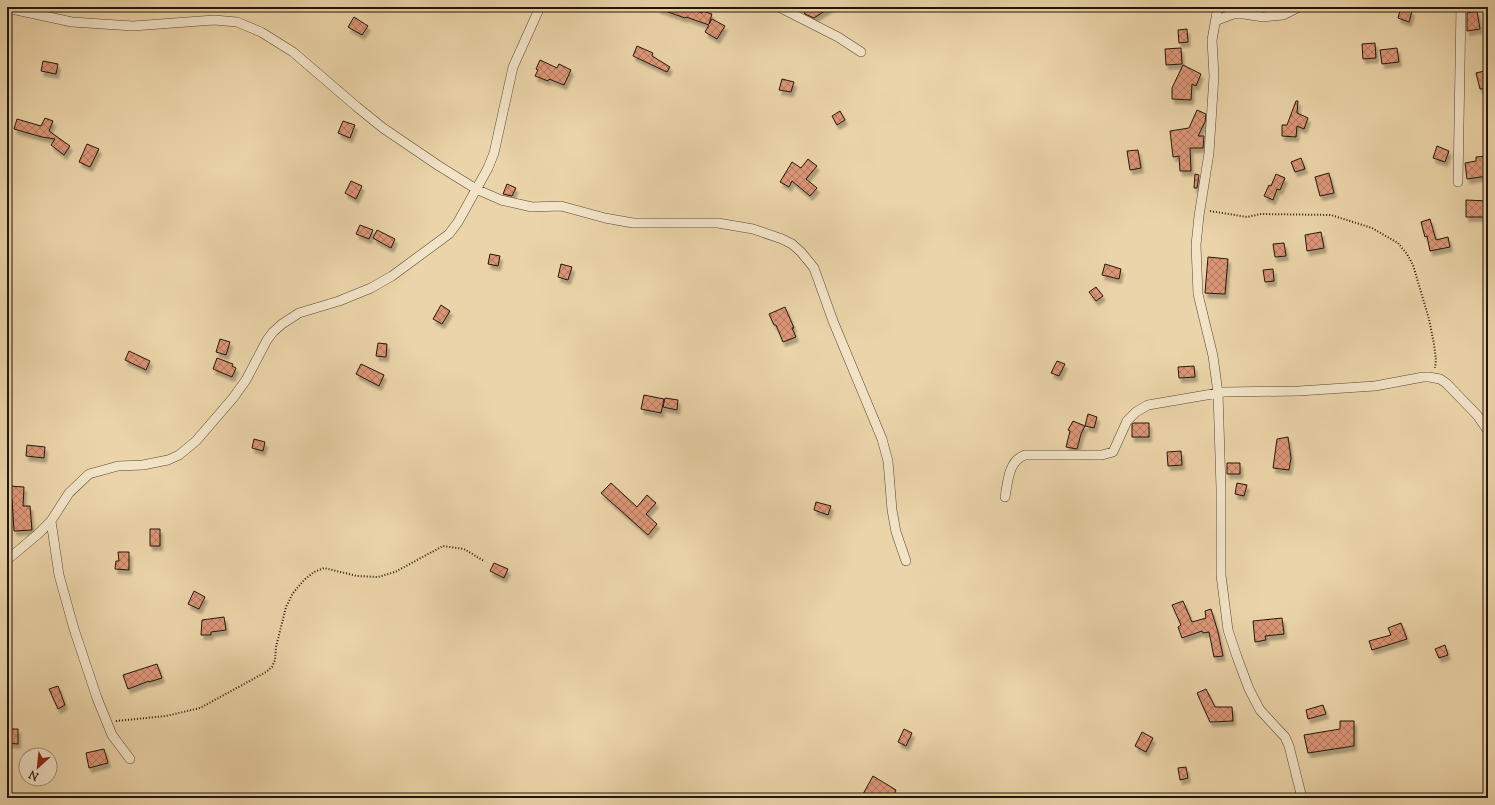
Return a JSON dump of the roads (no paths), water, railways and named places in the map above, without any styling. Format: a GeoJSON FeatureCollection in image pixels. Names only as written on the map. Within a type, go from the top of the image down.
{"type":"FeatureCollection","features":[{"type":"Feature","properties":{"kind":"street"},"geometry":{"type":"LineString","coordinates":[[7,560],[38,534],[50,521],[69,493],[88,474],[118,466],[143,465],[168,460],[178,455],[196,442],[233,398],[246,380],[273,332],[282,324],[299,314],[339,301],[371,288],[413,262],[449,234],[458,222],[488,168],[494,153],[513,67],[540,7]]}},
{"type":"Feature","properties":{"kind":"street"},"geometry":{"type":"LineString","coordinates":[[779,7],[838,37],[861,52]]}},
{"type":"Feature","properties":{"kind":"street"},"geometry":{"type":"LineString","coordinates":[[1218,7],[1212,40],[1214,76],[1209,153],[1196,245],[1198,294],[1213,356],[1218,393],[1221,575],[1228,630],[1250,689],[1260,710],[1285,737],[1289,746],[1302,798]]}},
{"type":"Feature","properties":{"kind":"street"},"geometry":{"type":"LineString","coordinates":[[1215,21],[1233,14],[1263,17],[1283,15],[1299,7]]}},
{"type":"Feature","properties":{"kind":"street"},"geometry":{"type":"LineString","coordinates":[[1458,182],[1461,7]]}},
{"type":"Feature","properties":{"kind":"street"},"geometry":{"type":"LineString","coordinates":[[7,8],[72,22],[133,26],[214,20],[237,22],[261,32],[293,52],[357,108],[383,128],[439,166],[476,189],[501,200],[532,207],[561,206],[605,218],[633,223],[718,223],[753,229],[782,238],[801,252],[814,268],[833,321],[882,439],[888,461],[892,510],[896,532],[906,561]]}},
{"type":"Feature","properties":{"kind":"street"},"geometry":{"type":"LineString","coordinates":[[1005,497],[1011,469],[1019,457],[1025,455],[1102,455],[1111,453],[1115,450],[1127,421],[1142,407],[1218,393],[1299,391],[1375,386],[1409,379],[1429,377],[1446,383],[1454,390],[1477,415],[1488,431]]}},
{"type":"Feature","properties":{"kind":"street"},"geometry":{"type":"LineString","coordinates":[[50,521],[59,575],[74,629],[112,735],[130,759]]}}]}
